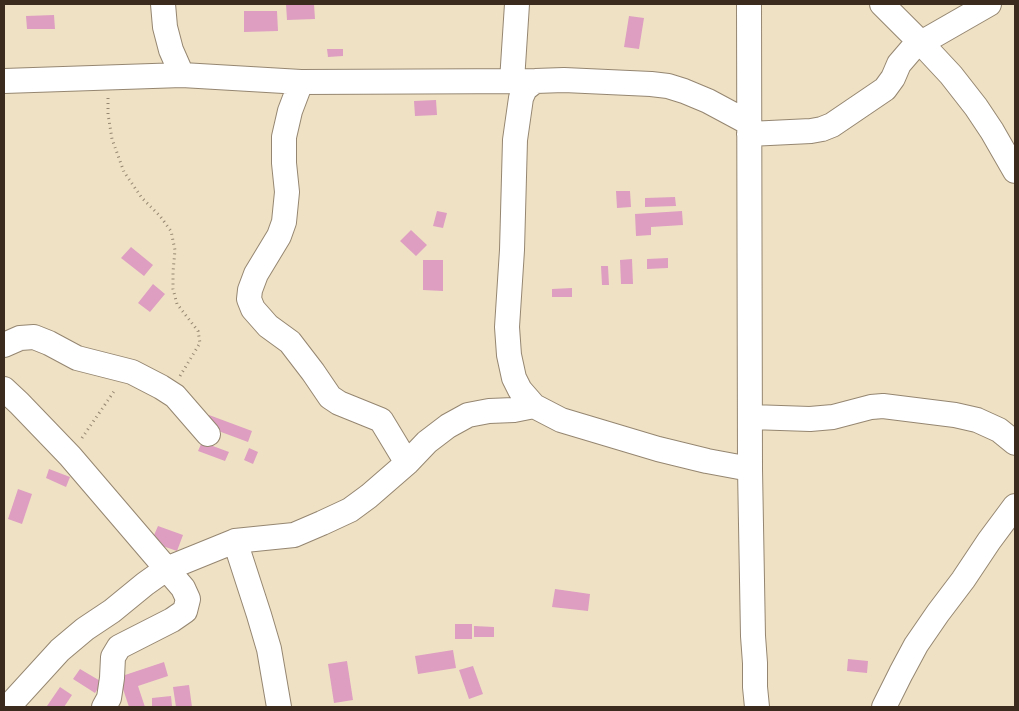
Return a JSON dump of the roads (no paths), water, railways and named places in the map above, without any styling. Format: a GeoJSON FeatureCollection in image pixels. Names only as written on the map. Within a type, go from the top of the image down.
{"type":"FeatureCollection","features":[{"type":"Feature","properties":{"kind":"street"},"geometry":{"type":"LineString","coordinates":[[163,4],[165,27],[171,50],[182,75]]}},
{"type":"Feature","properties":{"kind":"street"},"geometry":{"type":"LineString","coordinates":[[517,4],[523,81],[526,90],[521,98],[515,140],[512,250],[507,327],[509,355],[514,378],[520,390],[534,406],[561,420],[658,450],[750,469]]}},
{"type":"Feature","properties":{"kind":"street"},"geometry":{"type":"LineString","coordinates":[[882,4],[951,75],[976,107],[1015,171]]}},
{"type":"Feature","properties":{"kind":"street"},"geometry":{"type":"LineString","coordinates":[[4,80],[182,75],[301,82],[564,80],[651,84],[668,86],[708,101],[749,128],[811,131],[832,125],[884,89],[893,78],[899,64],[911,50],[989,4]]}},
{"type":"Feature","properties":{"kind":"street"},"geometry":{"type":"LineString","coordinates":[[754,9],[749,128],[749,284],[753,636],[757,707]]}},
{"type":"Feature","properties":{"kind":"street"},"geometry":{"type":"LineString","coordinates":[[301,82],[290,111],[284,137],[287,192],[284,222],[256,274],[249,299],[253,309],[268,326],[290,342],[330,397],[339,404],[381,420],[407,463]]}},
{"type":"Feature","properties":{"kind":"street"},"geometry":{"type":"LineString","coordinates":[[4,345],[20,338],[34,337],[77,358],[126,370],[175,396],[208,434]]}},
{"type":"Feature","properties":{"kind":"street"},"geometry":{"type":"LineString","coordinates":[[4,389],[70,456],[183,588],[188,599],[185,611],[172,620],[119,647],[113,657],[112,678],[104,707]]}},
{"type":"Feature","properties":{"kind":"street"},"geometry":{"type":"LineString","coordinates":[[8,707],[60,650],[85,629],[112,611],[166,569],[235,541],[294,535],[322,523],[350,510],[363,501],[388,481],[427,442],[448,426],[468,415],[534,406]]}},
{"type":"Feature","properties":{"kind":"street"},"geometry":{"type":"LineString","coordinates":[[751,417],[810,419],[832,417],[871,406],[883,406],[955,415],[977,420],[999,430],[1015,443]]}},
{"type":"Feature","properties":{"kind":"street"},"geometry":{"type":"LineString","coordinates":[[884,707],[916,645],[989,540],[1015,508]]}},
{"type":"Feature","properties":{"kind":"street"},"geometry":{"type":"LineString","coordinates":[[235,541],[269,649],[279,707]]}}]}
